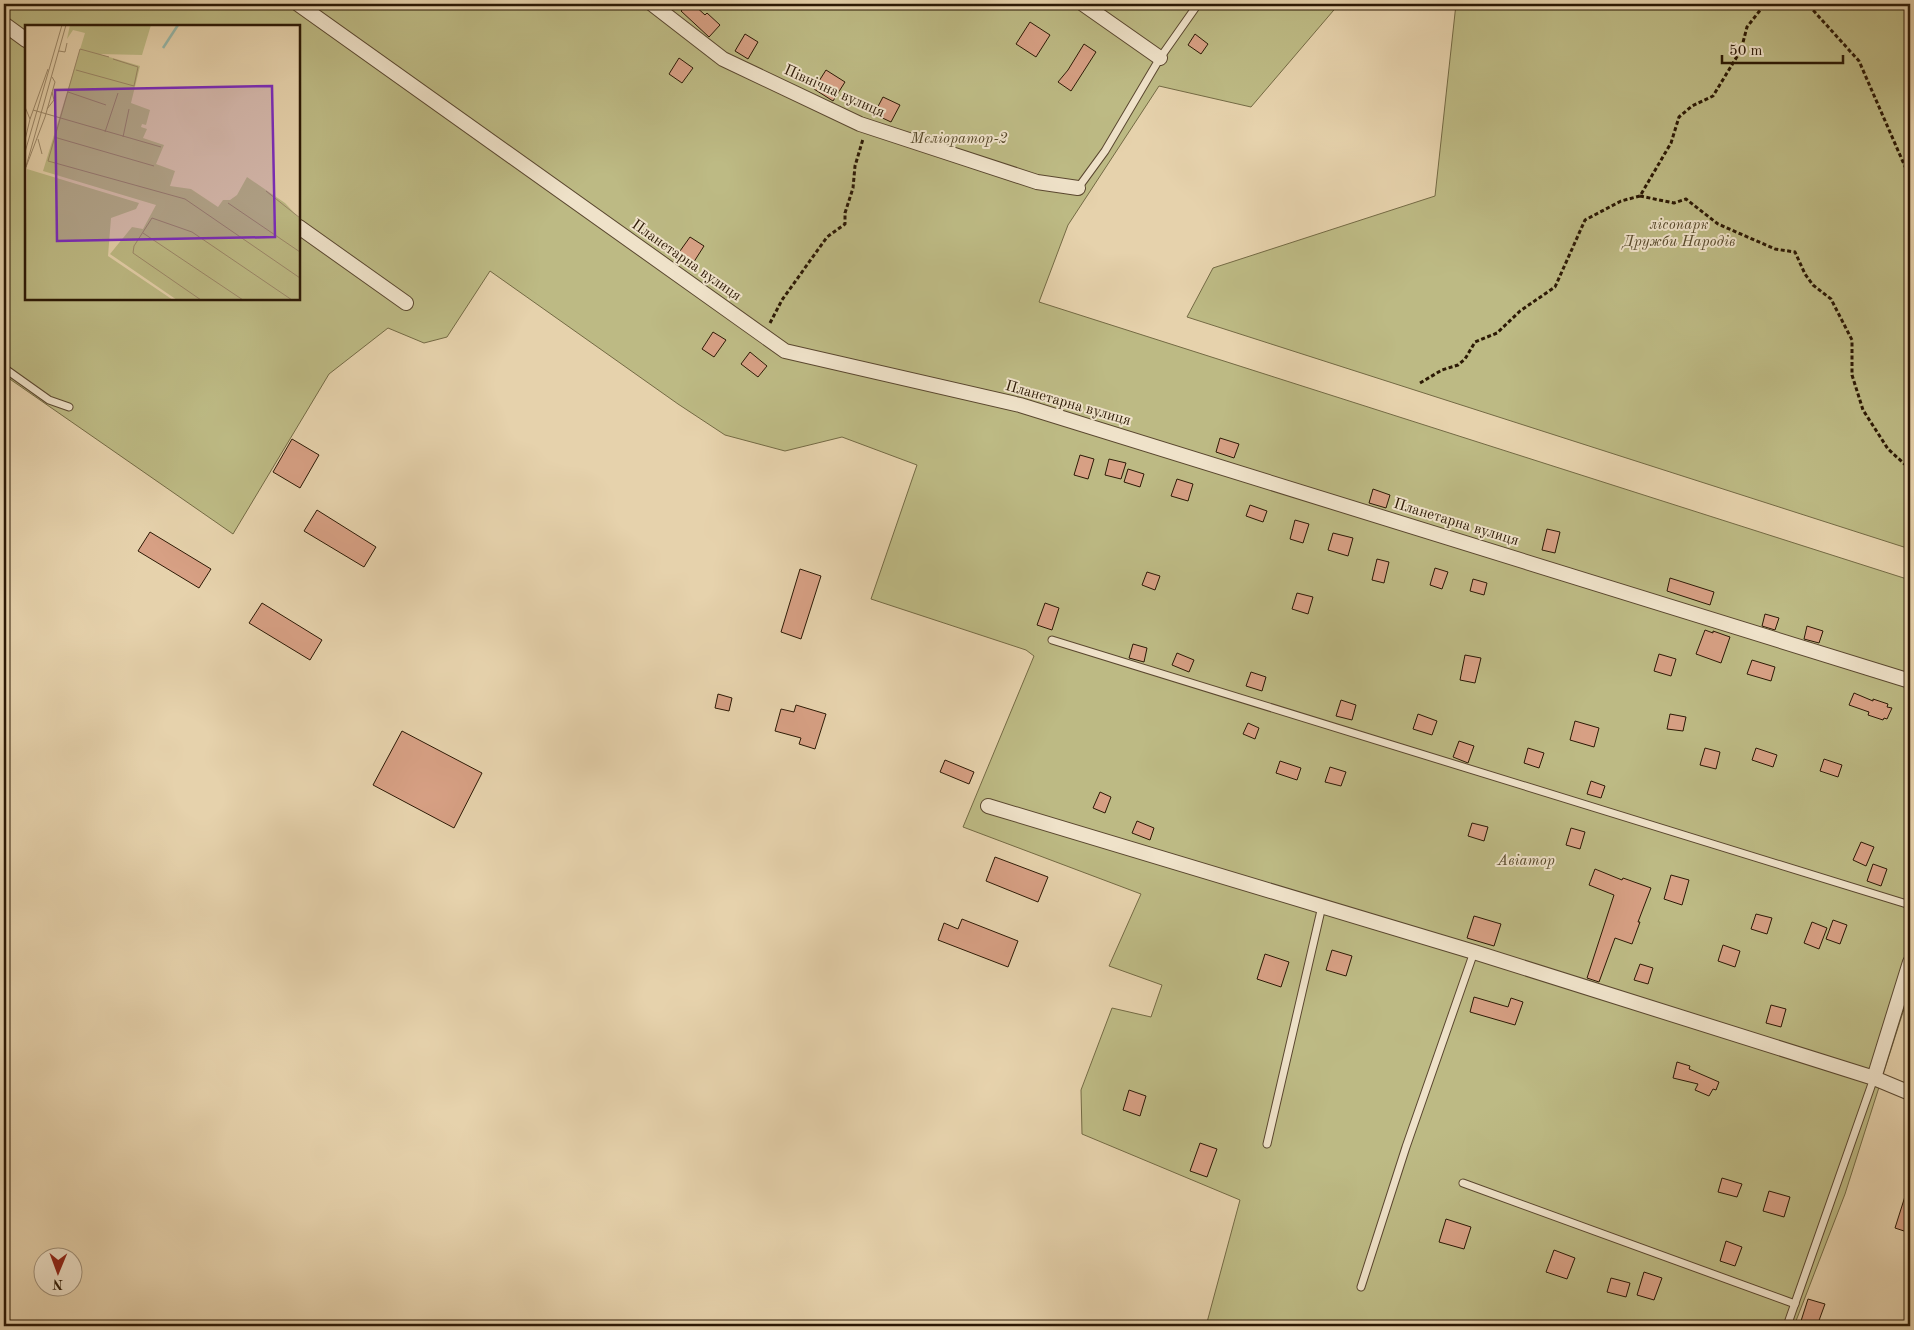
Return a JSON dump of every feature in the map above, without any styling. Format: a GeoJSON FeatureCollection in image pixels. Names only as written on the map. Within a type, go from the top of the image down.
{"type":"FeatureCollection","features":[{"type":"Feature","properties":{"kind":"street","name":"Планетарна вулиця"},"geometry":{"type":"LineString","coordinates":[[298,4],[785,350],[1020,405],[1910,681]]}},
{"type":"Feature","properties":{"kind":"street","name":"Північна вулиця"},"geometry":{"type":"LineString","coordinates":[[652,4],[723,59],[866,126],[1037,182],[1078,188]]}},
{"type":"Feature","properties":{"kind":"street"},"geometry":{"type":"LineString","coordinates":[[1082,4],[1160,58]]}},
{"type":"Feature","properties":{"kind":"street"},"geometry":{"type":"LineString","coordinates":[[4,24],[25,39]]}},
{"type":"Feature","properties":{"kind":"street"},"geometry":{"type":"LineString","coordinates":[[300,228],[406,303]]}},
{"type":"Feature","properties":{"kind":"street"},"geometry":{"type":"LineString","coordinates":[[988,806],[1474,952],[1874,1078],[1910,1093]]}},
{"type":"Feature","properties":{"kind":"street"},"geometry":{"type":"LineString","coordinates":[[1874,1078],[1910,962]]}},
{"type":"Feature","properties":{"kind":"lane"},"geometry":{"type":"LineString","coordinates":[[1078,188],[1105,151],[1160,58],[1198,4]]}},
{"type":"Feature","properties":{"kind":"lane"},"geometry":{"type":"LineString","coordinates":[[4,368],[49,400],[69,407]]}},
{"type":"Feature","properties":{"kind":"lane"},"geometry":{"type":"LineString","coordinates":[[1052,640],[1910,905]]}},
{"type":"Feature","properties":{"kind":"lane"},"geometry":{"type":"LineString","coordinates":[[1267,1144],[1322,906]]}},
{"type":"Feature","properties":{"kind":"lane"},"geometry":{"type":"LineString","coordinates":[[1361,1288],[1406,1147],[1474,952]]}},
{"type":"Feature","properties":{"kind":"lane"},"geometry":{"type":"LineString","coordinates":[[1787,1326],[1874,1078]]}},
{"type":"Feature","properties":{"kind":"lane"},"geometry":{"type":"LineString","coordinates":[[1463,1183],[1796,1304]]}},
{"type":"Feature","properties":{"kind":"path"},"geometry":{"type":"LineString","coordinates":[[1640,196],[1672,143],[1679,117],[1692,106],[1713,96],[1741,50],[1747,27],[1765,4]]}},
{"type":"Feature","properties":{"kind":"path"},"geometry":{"type":"LineString","coordinates":[[1802,4],[1812,9],[1859,60],[1910,178]]}},
{"type":"Feature","properties":{"kind":"path"},"geometry":{"type":"LineString","coordinates":[[759,332],[768,328],[782,300],[827,237],[845,224],[853,188],[855,166],[866,126]]}},
{"type":"Feature","properties":{"kind":"path"},"geometry":{"type":"LineString","coordinates":[[1420,383],[1442,370],[1458,365],[1465,359],[1475,342],[1497,333],[1520,311],[1556,287],[1585,220],[1622,201],[1640,196],[1674,203],[1686,199],[1718,224],[1775,249],[1795,252],[1812,285],[1831,299],[1852,340],[1852,375],[1863,410],[1888,450],[1910,469]]}},
{"type":"Feature","properties":{"kind":"green space","name":"Авіатор"},"geometry":{"type":"Polygon","coordinates":[[[4,4],[1339,4],[1251,107],[1159,86],[1068,225],[1039,302],[1910,580],[1910,990],[1845,1194],[1794,1326],[1206,1326],[1240,1200],[1082,1134],[1081,1090],[1112,1008],[1151,1017],[1162,985],[1109,966],[1141,894],[963,827],[1034,656],[1026,650],[871,599],[917,465],[842,437],[785,451],[725,435],[490,271],[447,337],[424,343],[388,328],[329,374],[233,534],[4,375],[4,4]]]}},
{"type":"Feature","properties":{"kind":"green space","name":"лісопарк Дружби Народів"},"geometry":{"type":"Polygon","coordinates":[[[1456,4],[1910,4],[1910,549],[1187,317],[1213,268],[1435,196],[1456,4]]]}},
{"type":"Feature","properties":{"kind":"building"},"geometry":{"type":"Polygon","coordinates":[[[688,4],[693,4],[705,15],[707,13],[720,25],[709,37],[681,11],[688,4]]]}},
{"type":"Feature","properties":{"kind":"building"},"geometry":{"type":"Polygon","coordinates":[[[1030,22],[1050,35],[1036,57],[1016,44],[1030,22]]]}},
{"type":"Feature","properties":{"kind":"building"},"geometry":{"type":"Polygon","coordinates":[[[745,34],[758,42],[748,59],[735,51],[745,34]]]}},
{"type":"Feature","properties":{"kind":"building"},"geometry":{"type":"Polygon","coordinates":[[[1195,34],[1208,44],[1201,54],[1188,45],[1195,34]]]}},
{"type":"Feature","properties":{"kind":"building"},"geometry":{"type":"Polygon","coordinates":[[[1084,44],[1096,52],[1071,91],[1058,82],[1084,44]]]}},
{"type":"Feature","properties":{"kind":"building"},"geometry":{"type":"Polygon","coordinates":[[[679,58],[693,68],[682,83],[669,74],[679,58]]]}},
{"type":"Feature","properties":{"kind":"building"},"geometry":{"type":"Polygon","coordinates":[[[826,70],[845,82],[833,101],[814,89],[826,70]]]}},
{"type":"Feature","properties":{"kind":"building"},"geometry":{"type":"Polygon","coordinates":[[[883,97],[900,105],[891,122],[874,114],[883,97]]]}},
{"type":"Feature","properties":{"kind":"building"},"geometry":{"type":"Polygon","coordinates":[[[690,237],[704,246],[690,268],[675,258],[690,237]]]}},
{"type":"Feature","properties":{"kind":"building"},"geometry":{"type":"Polygon","coordinates":[[[713,332],[726,340],[714,357],[702,349],[713,332]]]}},
{"type":"Feature","properties":{"kind":"building"},"geometry":{"type":"Polygon","coordinates":[[[750,352],[767,366],[758,377],[741,364],[750,352]]]}},
{"type":"Feature","properties":{"kind":"building"},"geometry":{"type":"Polygon","coordinates":[[[1220,438],[1239,444],[1234,458],[1216,452],[1220,438]]]}},
{"type":"Feature","properties":{"kind":"building"},"geometry":{"type":"Polygon","coordinates":[[[292,439],[319,455],[300,488],[273,472],[292,439]]]}},
{"type":"Feature","properties":{"kind":"building"},"geometry":{"type":"Polygon","coordinates":[[[1080,455],[1094,459],[1088,479],[1074,475],[1080,455]]]}},
{"type":"Feature","properties":{"kind":"building"},"geometry":{"type":"Polygon","coordinates":[[[1109,459],[1126,463],[1121,479],[1105,475],[1109,459]]]}},
{"type":"Feature","properties":{"kind":"building"},"geometry":{"type":"Polygon","coordinates":[[[1128,469],[1144,474],[1140,487],[1124,482],[1128,469]]]}},
{"type":"Feature","properties":{"kind":"building"},"geometry":{"type":"Polygon","coordinates":[[[1177,479],[1193,484],[1188,501],[1171,496],[1177,479]]]}},
{"type":"Feature","properties":{"kind":"building"},"geometry":{"type":"Polygon","coordinates":[[[1373,489],[1390,495],[1386,508],[1369,503],[1373,489]]]}},
{"type":"Feature","properties":{"kind":"building"},"geometry":{"type":"Polygon","coordinates":[[[1250,505],[1267,511],[1263,522],[1246,516],[1250,505]]]}},
{"type":"Feature","properties":{"kind":"building"},"geometry":{"type":"Polygon","coordinates":[[[317,510],[376,547],[364,567],[304,531],[317,510]]]}},
{"type":"Feature","properties":{"kind":"building"},"geometry":{"type":"Polygon","coordinates":[[[1295,520],[1309,524],[1303,543],[1290,539],[1295,520]]]}},
{"type":"Feature","properties":{"kind":"building"},"geometry":{"type":"Polygon","coordinates":[[[1547,529],[1560,532],[1555,553],[1542,550],[1547,529]]]}},
{"type":"Feature","properties":{"kind":"building"},"geometry":{"type":"Polygon","coordinates":[[[150,532],[211,569],[199,588],[138,551],[150,532]]]}},
{"type":"Feature","properties":{"kind":"building"},"geometry":{"type":"Polygon","coordinates":[[[1333,533],[1353,538],[1348,556],[1328,550],[1333,533]]]}},
{"type":"Feature","properties":{"kind":"building"},"geometry":{"type":"Polygon","coordinates":[[[1377,559],[1389,562],[1384,583],[1372,580],[1377,559]]]}},
{"type":"Feature","properties":{"kind":"building"},"geometry":{"type":"Polygon","coordinates":[[[1435,568],[1448,572],[1442,589],[1430,585],[1435,568]]]}},
{"type":"Feature","properties":{"kind":"building"},"geometry":{"type":"Polygon","coordinates":[[[800,569],[821,576],[801,639],[781,632],[800,569]]]}},
{"type":"Feature","properties":{"kind":"building"},"geometry":{"type":"Polygon","coordinates":[[[1147,572],[1160,576],[1155,590],[1142,585],[1147,572]]]}},
{"type":"Feature","properties":{"kind":"building"},"geometry":{"type":"Polygon","coordinates":[[[1670,578],[1714,592],[1710,605],[1667,591],[1670,578]]]}},
{"type":"Feature","properties":{"kind":"building"},"geometry":{"type":"Polygon","coordinates":[[[1473,579],[1487,583],[1484,595],[1470,591],[1473,579]]]}},
{"type":"Feature","properties":{"kind":"building"},"geometry":{"type":"Polygon","coordinates":[[[1297,593],[1313,597],[1308,614],[1292,609],[1297,593]]]}},
{"type":"Feature","properties":{"kind":"building"},"geometry":{"type":"Polygon","coordinates":[[[262,603],[322,640],[310,660],[249,623],[262,603]]]}},
{"type":"Feature","properties":{"kind":"building"},"geometry":{"type":"Polygon","coordinates":[[[1045,603],[1059,608],[1052,630],[1037,625],[1045,603]]]}},
{"type":"Feature","properties":{"kind":"building"},"geometry":{"type":"Polygon","coordinates":[[[1765,614],[1779,618],[1775,630],[1762,626],[1765,614]]]}},
{"type":"Feature","properties":{"kind":"building"},"geometry":{"type":"Polygon","coordinates":[[[1807,626],[1823,631],[1819,643],[1804,639],[1807,626]]]}},
{"type":"Feature","properties":{"kind":"building"},"geometry":{"type":"Polygon","coordinates":[[[1705,630],[1730,637],[1721,663],[1696,654],[1705,630]]]}},
{"type":"Feature","properties":{"kind":"building"},"geometry":{"type":"Polygon","coordinates":[[[1133,644],[1147,648],[1144,662],[1129,658],[1133,644]]]}},
{"type":"Feature","properties":{"kind":"building"},"geometry":{"type":"Polygon","coordinates":[[[1177,653],[1194,660],[1189,672],[1172,665],[1177,653]]]}},
{"type":"Feature","properties":{"kind":"building"},"geometry":{"type":"Polygon","coordinates":[[[1659,654],[1676,659],[1671,676],[1654,671],[1659,654]]]}},
{"type":"Feature","properties":{"kind":"building"},"geometry":{"type":"Polygon","coordinates":[[[1465,655],[1481,658],[1475,683],[1460,680],[1465,655]]]}},
{"type":"Feature","properties":{"kind":"building"},"geometry":{"type":"Polygon","coordinates":[[[1752,660],[1775,667],[1771,681],[1747,674],[1752,660]]]}},
{"type":"Feature","properties":{"kind":"building"},"geometry":{"type":"Polygon","coordinates":[[[1251,672],[1266,677],[1262,691],[1246,686],[1251,672]]]}},
{"type":"Feature","properties":{"kind":"building"},"geometry":{"type":"Polygon","coordinates":[[[1854,693],[1873,701],[1873,699],[1888,704],[1887,707],[1892,708],[1887,719],[1884,718],[1883,720],[1868,715],[1869,712],[1849,705],[1854,693]]]}},
{"type":"Feature","properties":{"kind":"building"},"geometry":{"type":"Polygon","coordinates":[[[718,694],[732,698],[729,711],[715,708],[718,694]]]}},
{"type":"Feature","properties":{"kind":"building"},"geometry":{"type":"Polygon","coordinates":[[[1341,700],[1356,705],[1352,720],[1336,716],[1341,700]]]}},
{"type":"Feature","properties":{"kind":"building"},"geometry":{"type":"Polygon","coordinates":[[[796,705],[826,714],[815,749],[799,744],[801,738],[775,731],[781,709],[794,712],[796,705]]]}},
{"type":"Feature","properties":{"kind":"building"},"geometry":{"type":"Polygon","coordinates":[[[1418,714],[1437,721],[1432,735],[1413,729],[1418,714]]]}},
{"type":"Feature","properties":{"kind":"building"},"geometry":{"type":"Polygon","coordinates":[[[1670,714],[1686,717],[1683,731],[1667,729],[1670,714]]]}},
{"type":"Feature","properties":{"kind":"building"},"geometry":{"type":"Polygon","coordinates":[[[1575,721],[1599,728],[1594,747],[1570,740],[1575,721]]]}},
{"type":"Feature","properties":{"kind":"building"},"geometry":{"type":"Polygon","coordinates":[[[1248,723],[1259,728],[1255,739],[1243,734],[1248,723]]]}},
{"type":"Feature","properties":{"kind":"building"},"geometry":{"type":"Polygon","coordinates":[[[402,731],[482,773],[454,828],[373,785],[402,731]]]}},
{"type":"Feature","properties":{"kind":"building"},"geometry":{"type":"Polygon","coordinates":[[[1459,741],[1474,746],[1468,763],[1453,757],[1459,741]]]}},
{"type":"Feature","properties":{"kind":"building"},"geometry":{"type":"Polygon","coordinates":[[[1528,748],[1544,753],[1539,768],[1524,763],[1528,748]]]}},
{"type":"Feature","properties":{"kind":"building"},"geometry":{"type":"Polygon","coordinates":[[[1705,748],[1720,752],[1716,769],[1700,765],[1705,748]]]}},
{"type":"Feature","properties":{"kind":"building"},"geometry":{"type":"Polygon","coordinates":[[[1756,748],[1777,755],[1773,767],[1752,760],[1756,748]]]}},
{"type":"Feature","properties":{"kind":"building"},"geometry":{"type":"Polygon","coordinates":[[[1824,759],[1842,765],[1838,777],[1820,771],[1824,759]]]}},
{"type":"Feature","properties":{"kind":"building"},"geometry":{"type":"Polygon","coordinates":[[[945,760],[974,772],[969,784],[940,772],[945,760]]]}},
{"type":"Feature","properties":{"kind":"building"},"geometry":{"type":"Polygon","coordinates":[[[1280,761],[1301,768],[1297,780],[1276,773],[1280,761]]]}},
{"type":"Feature","properties":{"kind":"building"},"geometry":{"type":"Polygon","coordinates":[[[1330,767],[1346,772],[1341,786],[1325,782],[1330,767]]]}},
{"type":"Feature","properties":{"kind":"building"},"geometry":{"type":"Polygon","coordinates":[[[1591,781],[1605,786],[1601,798],[1587,794],[1591,781]]]}},
{"type":"Feature","properties":{"kind":"building"},"geometry":{"type":"Polygon","coordinates":[[[1100,792],[1111,797],[1105,813],[1093,808],[1100,792]]]}},
{"type":"Feature","properties":{"kind":"building"},"geometry":{"type":"Polygon","coordinates":[[[1137,821],[1154,828],[1150,840],[1132,833],[1137,821]]]}},
{"type":"Feature","properties":{"kind":"building"},"geometry":{"type":"Polygon","coordinates":[[[1472,823],[1488,827],[1484,841],[1468,836],[1472,823]]]}},
{"type":"Feature","properties":{"kind":"building"},"geometry":{"type":"Polygon","coordinates":[[[1571,828],[1585,832],[1580,849],[1566,845],[1571,828]]]}},
{"type":"Feature","properties":{"kind":"building"},"geometry":{"type":"Polygon","coordinates":[[[1861,842],[1874,847],[1866,866],[1853,860],[1861,842]]]}},
{"type":"Feature","properties":{"kind":"building"},"geometry":{"type":"Polygon","coordinates":[[[995,857],[1048,877],[1038,902],[986,881],[995,857]]]}},
{"type":"Feature","properties":{"kind":"building"},"geometry":{"type":"Polygon","coordinates":[[[1873,864],[1887,869],[1881,886],[1867,881],[1873,864]]]}},
{"type":"Feature","properties":{"kind":"building"},"geometry":{"type":"Polygon","coordinates":[[[1595,869],[1622,880],[1623,878],[1651,888],[1632,944],[1615,938],[1599,982],[1587,978],[1614,895],[1589,885],[1595,869]]]}},
{"type":"Feature","properties":{"kind":"building"},"geometry":{"type":"Polygon","coordinates":[[[1671,875],[1689,880],[1682,905],[1664,899],[1671,875]]]}},
{"type":"Feature","properties":{"kind":"building"},"geometry":{"type":"Polygon","coordinates":[[[1756,914],[1772,918],[1767,934],[1751,929],[1756,914]]]}},
{"type":"Feature","properties":{"kind":"building"},"geometry":{"type":"Polygon","coordinates":[[[1474,916],[1501,924],[1494,946],[1467,938],[1474,916]]]}},
{"type":"Feature","properties":{"kind":"building"},"geometry":{"type":"Polygon","coordinates":[[[962,919],[1018,941],[1008,967],[938,940],[944,923],[958,929],[962,919]]]}},
{"type":"Feature","properties":{"kind":"building"},"geometry":{"type":"Polygon","coordinates":[[[1833,920],[1847,925],[1840,944],[1826,939],[1833,920]]]}},
{"type":"Feature","properties":{"kind":"building"},"geometry":{"type":"Polygon","coordinates":[[[1812,922],[1827,928],[1819,949],[1804,943],[1812,922]]]}},
{"type":"Feature","properties":{"kind":"building"},"geometry":{"type":"Polygon","coordinates":[[[1723,945],[1740,951],[1735,967],[1718,961],[1723,945]]]}},
{"type":"Feature","properties":{"kind":"building"},"geometry":{"type":"Polygon","coordinates":[[[1332,950],[1352,956],[1346,976],[1326,970],[1332,950]]]}},
{"type":"Feature","properties":{"kind":"building"},"geometry":{"type":"Polygon","coordinates":[[[1265,954],[1289,962],[1281,987],[1257,979],[1265,954]]]}},
{"type":"Feature","properties":{"kind":"building"},"geometry":{"type":"Polygon","coordinates":[[[1640,964],[1653,968],[1648,984],[1634,980],[1640,964]]]}},
{"type":"Feature","properties":{"kind":"building"},"geometry":{"type":"Polygon","coordinates":[[[1474,997],[1508,1007],[1511,998],[1523,1002],[1515,1025],[1470,1012],[1474,997]]]}},
{"type":"Feature","properties":{"kind":"building"},"geometry":{"type":"Polygon","coordinates":[[[1771,1005],[1786,1009],[1781,1027],[1766,1023],[1771,1005]]]}},
{"type":"Feature","properties":{"kind":"building"},"geometry":{"type":"Polygon","coordinates":[[[1677,1062],[1690,1066],[1689,1069],[1719,1082],[1716,1090],[1713,1089],[1709,1096],[1695,1090],[1698,1084],[1673,1078],[1677,1062]]]}},
{"type":"Feature","properties":{"kind":"building"},"geometry":{"type":"Polygon","coordinates":[[[1129,1090],[1146,1096],[1140,1116],[1123,1110],[1129,1090]]]}},
{"type":"Feature","properties":{"kind":"building"},"geometry":{"type":"Polygon","coordinates":[[[1200,1143],[1217,1149],[1207,1177],[1190,1171],[1200,1143]]]}},
{"type":"Feature","properties":{"kind":"building"},"geometry":{"type":"Polygon","coordinates":[[[1722,1178],[1742,1184],[1737,1197],[1718,1192],[1722,1178]]]}},
{"type":"Feature","properties":{"kind":"building"},"geometry":{"type":"Polygon","coordinates":[[[1907,1190],[1910,1190],[1910,1233],[1895,1228],[1907,1190]]]}},
{"type":"Feature","properties":{"kind":"building"},"geometry":{"type":"Polygon","coordinates":[[[1769,1191],[1790,1197],[1784,1217],[1763,1211],[1769,1191]]]}},
{"type":"Feature","properties":{"kind":"building"},"geometry":{"type":"Polygon","coordinates":[[[1446,1219],[1471,1227],[1464,1249],[1439,1242],[1446,1219]]]}},
{"type":"Feature","properties":{"kind":"building"},"geometry":{"type":"Polygon","coordinates":[[[1726,1241],[1742,1247],[1735,1266],[1720,1261],[1726,1241]]]}},
{"type":"Feature","properties":{"kind":"building"},"geometry":{"type":"Polygon","coordinates":[[[1554,1250],[1575,1258],[1567,1279],[1546,1272],[1554,1250]]]}},
{"type":"Feature","properties":{"kind":"building"},"geometry":{"type":"Polygon","coordinates":[[[1644,1272],[1662,1278],[1654,1300],[1637,1295],[1644,1272]]]}},
{"type":"Feature","properties":{"kind":"building"},"geometry":{"type":"Polygon","coordinates":[[[1611,1278],[1630,1283],[1626,1297],[1607,1292],[1611,1278]]]}},
{"type":"Feature","properties":{"kind":"building"},"geometry":{"type":"Polygon","coordinates":[[[1808,1299],[1825,1304],[1817,1326],[1801,1321],[1808,1299]]]}},
{"type":"Feature","properties":{"kind":"park label","name":"Меліоратор-2"},"geometry":{"type":"Point","coordinates":[959,139]}}]}
